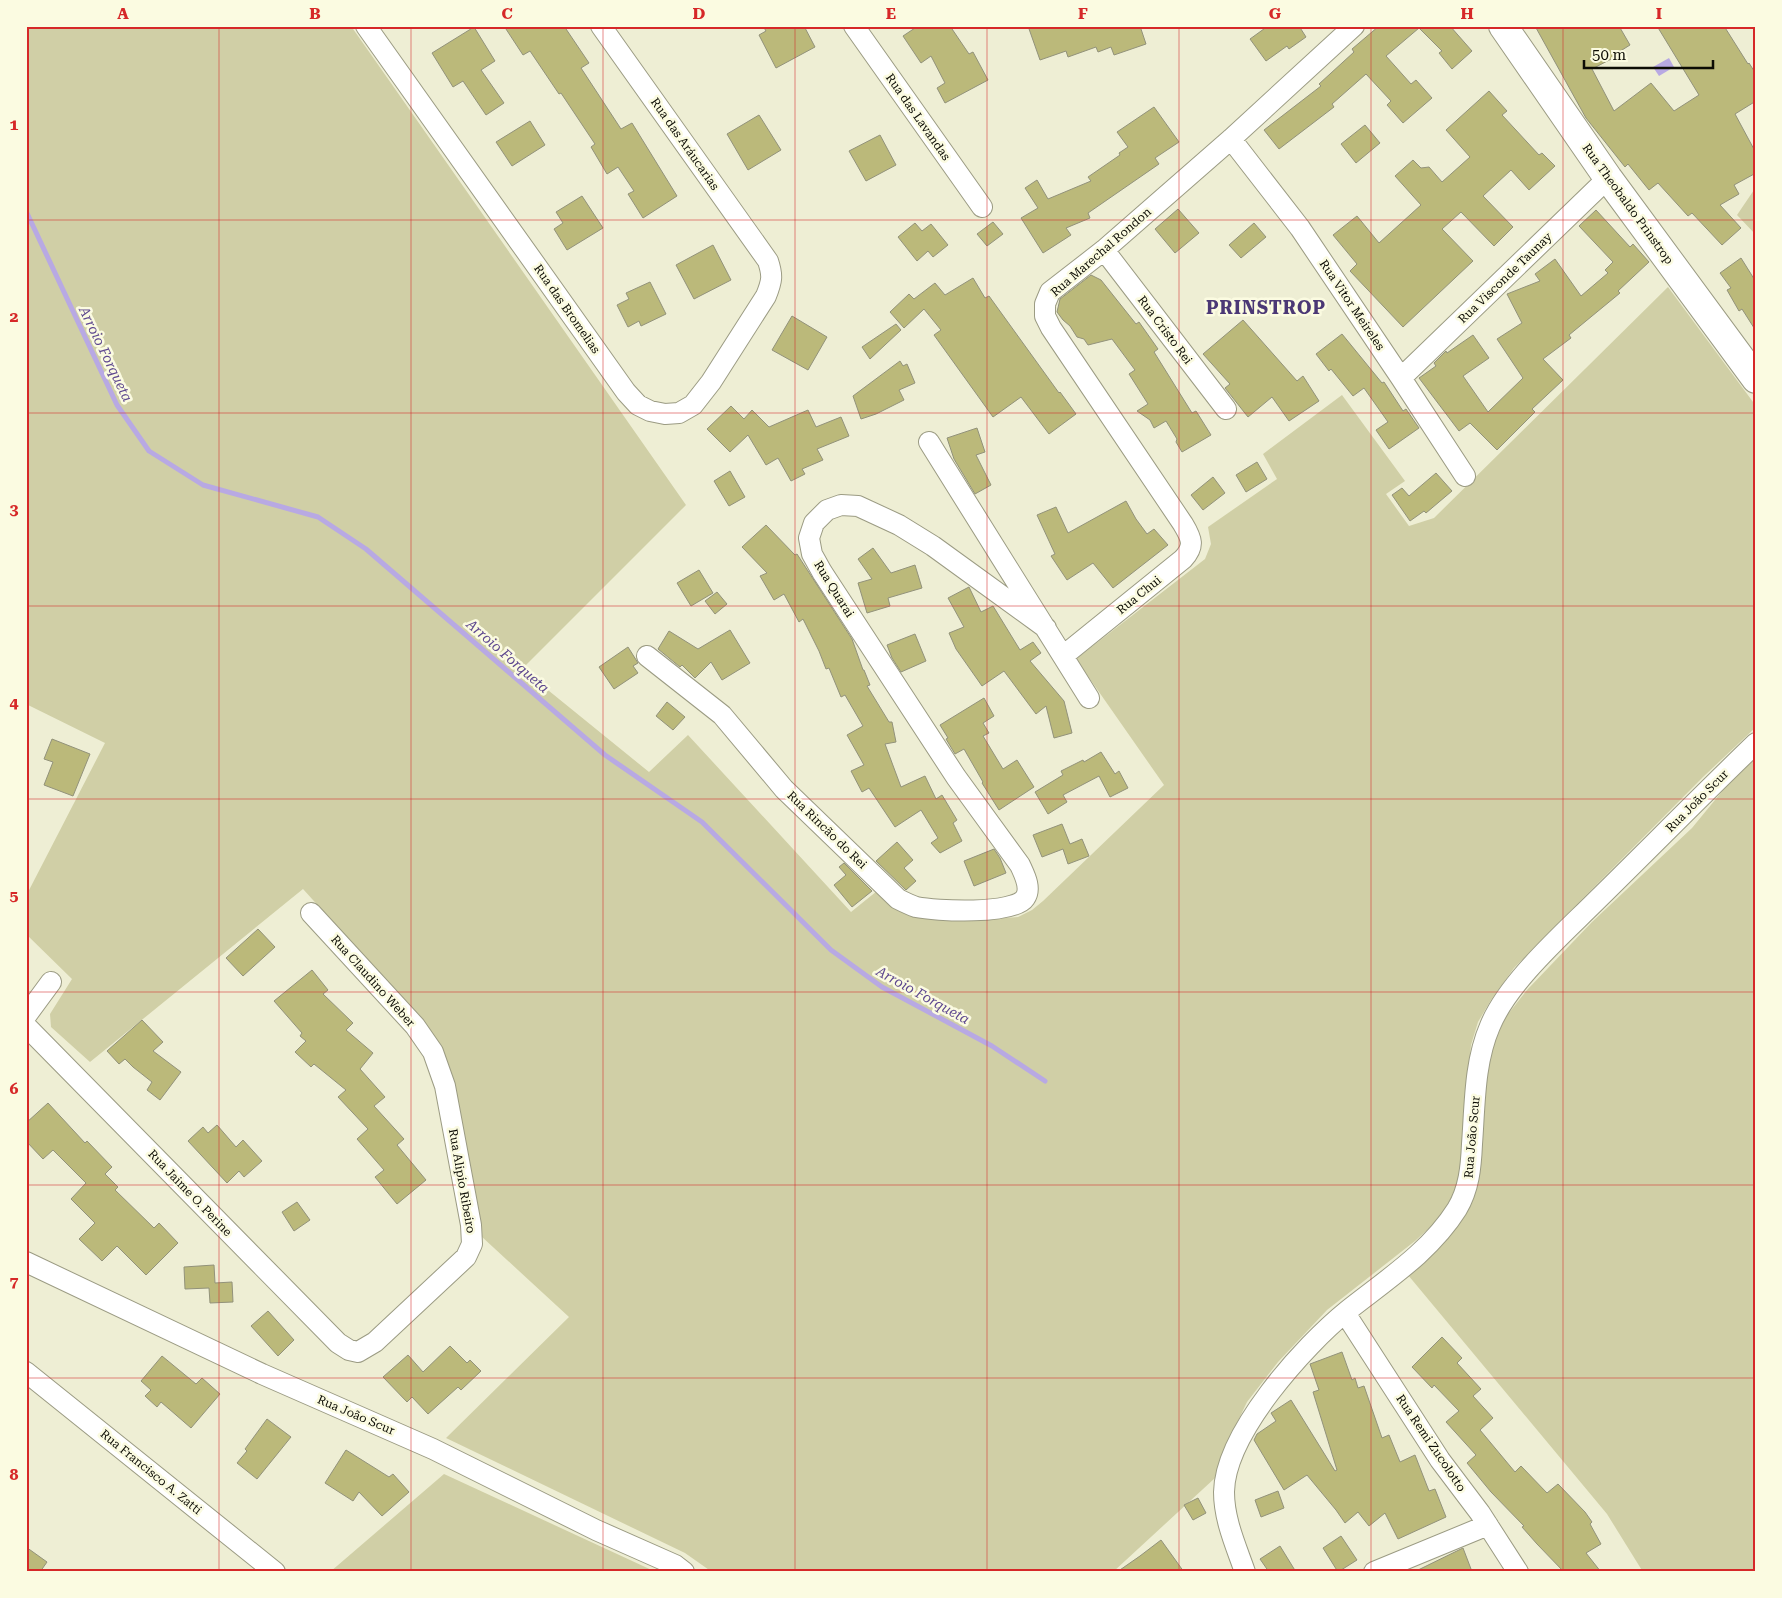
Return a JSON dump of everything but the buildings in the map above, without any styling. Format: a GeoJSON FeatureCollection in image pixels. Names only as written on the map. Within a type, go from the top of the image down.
{"type":"FeatureCollection","features":[{"type":"Feature","properties":{"kind":"street","name":"Rua das Bromelias"},"geometry":{"type":"LineString","coordinates":[[366,26],[626,392],[638,405],[650,411],[665,414],[678,414],[693,406],[766,296],[771,284],[772,274],[768,261]]}},
{"type":"Feature","properties":{"kind":"street","name":"Rua das Aráucarias"},"geometry":{"type":"LineString","coordinates":[[601,26],[768,261]]}},
{"type":"Feature","properties":{"kind":"street","name":"Rua das Lavandas"},"geometry":{"type":"LineString","coordinates":[[854,26],[982,207]]}},
{"type":"Feature","properties":{"kind":"street","name":"Rua Marechal Rondon"},"geometry":{"type":"LineString","coordinates":[[1183,524],[1051,328],[1045,316],[1045,304],[1050,292],[1104,250],[1231,139],[1354,26]]}},
{"type":"Feature","properties":{"kind":"street","name":"Rua Theobaldo Prinstrop"},"geometry":{"type":"LineString","coordinates":[[1502,26],[1608,178],[1756,379]]}},
{"type":"Feature","properties":{"kind":"street","name":"Rua Vitor Meireles"},"geometry":{"type":"LineString","coordinates":[[1231,139],[1300,228],[1465,476]]}},
{"type":"Feature","properties":{"kind":"street","name":"Rua Visconde Taunay"},"geometry":{"type":"LineString","coordinates":[[1401,378],[1608,178]]}},
{"type":"Feature","properties":{"kind":"street","name":"Rua Cristo Rei"},"geometry":{"type":"LineString","coordinates":[[1104,250],[1226,410]]}},
{"type":"Feature","properties":{"kind":"street"},"geometry":{"type":"LineString","coordinates":[[929,442],[1089,698]]}},
{"type":"Feature","properties":{"kind":"street","name":"Rua Quarai"},"geometry":{"type":"LineString","coordinates":[[1026,878],[1020,864],[956,777],[822,572],[812,554],[809,538],[814,522],[826,510],[840,505],[858,506],[899,525],[933,546],[1046,628]]}},
{"type":"Feature","properties":{"kind":"street","name":"Rua Chui"},"geometry":{"type":"LineString","coordinates":[[1063,656],[1190,552],[1192,542],[1183,524]]}},
{"type":"Feature","properties":{"kind":"street","name":"Rua Rincão do Rei"},"geometry":{"type":"LineString","coordinates":[[647,656],[722,715],[784,789],[898,899],[916,906],[954,910],[998,909],[1016,904],[1025,898],[1027,890],[1026,878]]}},
{"type":"Feature","properties":{"kind":"street","name":"Rua João Scur"},"geometry":{"type":"LineString","coordinates":[[1246,1572],[1232,1536],[1226,1512],[1224,1491],[1236,1447],[1256,1414],[1307,1349],[1345,1313],[1426,1248],[1458,1208],[1467,1190],[1482,1050],[1490,1025],[1503,1002],[1541,956],[1756,743]]}},
{"type":"Feature","properties":{"kind":"street","name":"Rua Claudino Weber"},"geometry":{"type":"LineString","coordinates":[[311,912],[416,1026],[434,1052]]}},
{"type":"Feature","properties":{"kind":"street"},"geometry":{"type":"LineString","coordinates":[[26,1016],[51,982]]}},
{"type":"Feature","properties":{"kind":"street","name":"Rua Jaime O. Perine"},"geometry":{"type":"LineString","coordinates":[[26,1026],[338,1343],[349,1350],[358,1352]]}},
{"type":"Feature","properties":{"kind":"street","name":"Rua Alipio Ribeiro"},"geometry":{"type":"LineString","coordinates":[[358,1352],[376,1342],[466,1256],[472,1244],[472,1225],[446,1086],[434,1052]]}},
{"type":"Feature","properties":{"kind":"street","name":"Rua João Scur"},"geometry":{"type":"LineString","coordinates":[[26,1262],[262,1374],[433,1449],[596,1530],[675,1565],[684,1572]]}},
{"type":"Feature","properties":{"kind":"street","name":"Rua Remi Zucolotto"},"geometry":{"type":"LineString","coordinates":[[1345,1313],[1440,1460],[1488,1525],[1518,1572]]}},
{"type":"Feature","properties":{"kind":"street","name":"Rua Francisco A. Zatti"},"geometry":{"type":"LineString","coordinates":[[27,1374],[275,1572]]}},
{"type":"Feature","properties":{"kind":"street"},"geometry":{"type":"LineString","coordinates":[[1374,1572],[1488,1525]]}},
{"type":"Feature","properties":{"kind":"green space"},"geometry":{"type":"Polygon","coordinates":[[[26,26],[351,26],[686,505],[522,669],[649,772],[688,735],[851,912],[877,891],[993,919],[1018,917],[1032,910],[1043,901],[1164,785],[1076,659],[1205,559],[1211,544],[1208,527],[1277,479],[1263,454],[1342,395],[1405,481],[1386,494],[1409,526],[1434,518],[1668,287],[1756,406],[1756,727],[1703,777],[1514,968],[1478,1022],[1471,1045],[1460,1175],[1441,1217],[1415,1241],[1327,1310],[1278,1362],[1247,1402],[1223,1452],[1215,1478],[1113,1572],[712,1572],[685,1553],[446,1438],[569,1317],[481,1236],[454,1086],[446,1059],[437,1040],[419,1017],[303,889],[90,1062],[51,1027],[50,1014],[72,979],[26,934],[26,896],[105,743],[26,704],[26,26]]]}},
{"type":"Feature","properties":{"kind":"green space"},"geometry":{"type":"Polygon","coordinates":[[[1756,187],[1756,235],[1737,215],[1756,187]]]}},
{"type":"Feature","properties":{"kind":"green space"},"geometry":{"type":"Polygon","coordinates":[[[1756,757],[1756,1572],[1643,1572],[1607,1514],[1408,1275],[1453,1229],[1486,1083],[1489,1055],[1505,1018],[1527,990],[1592,922],[1692,828],[1733,778],[1756,757]]]}},
{"type":"Feature","properties":{"kind":"green space"},"geometry":{"type":"Polygon","coordinates":[[[444,1474],[656,1572],[330,1572],[444,1474]]]}},
{"type":"Feature","properties":{"kind":"shaded area"},"geometry":{"type":"Polygon","coordinates":[[[1669,58],[1674,67],[1659,76],[1653,67],[1669,58]]]}},
{"type":"Feature","properties":{"kind":"waterway","name":"Arroio Forqueta"},"geometry":{"type":"LineString","coordinates":[[26,211],[117,405],[149,451],[203,485],[318,517],[366,549],[605,755],[702,822],[831,950],[882,987],[992,1046],[1045,1081]]}},
{"type":"Feature","properties":{"kind":"district","name":"PRINSTROP"},"geometry":{"type":"Point","coordinates":[1266,307]}}]}
